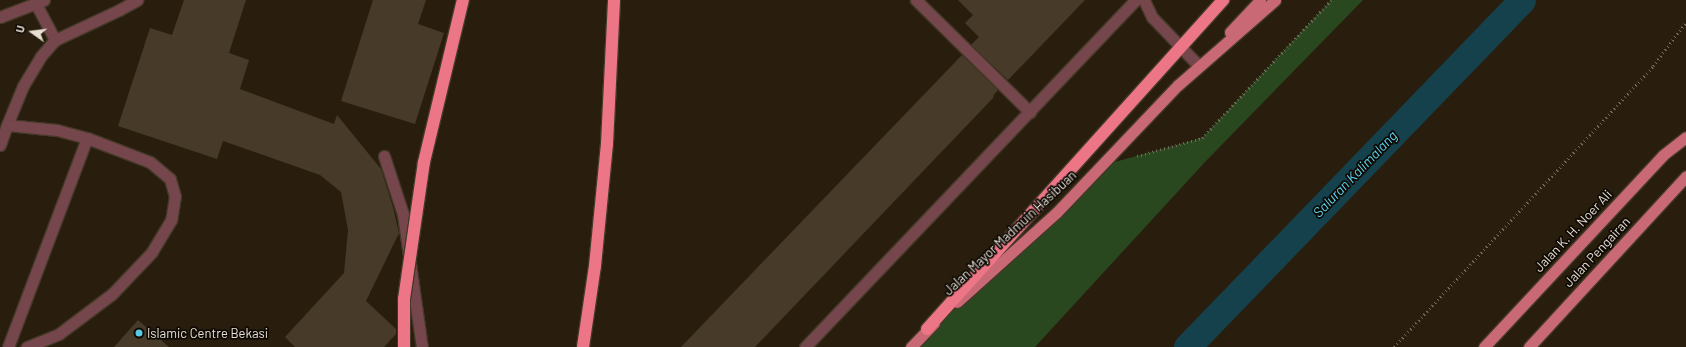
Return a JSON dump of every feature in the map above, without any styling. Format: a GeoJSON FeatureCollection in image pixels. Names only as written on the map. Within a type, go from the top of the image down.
{"type":"FeatureCollection","features":[{"type":"Feature","properties":{"kind":"highway"},"geometry":{"type":"LineString","coordinates":[[404,347],[404,299],[424,162],[463,0]]}},
{"type":"Feature","properties":{"kind":"highway"},"geometry":{"type":"LineString","coordinates":[[583,347],[595,266],[607,144],[614,0]]}},
{"type":"Feature","properties":{"kind":"highway"},"geometry":{"type":"LineString","coordinates":[[928,329],[1223,0]]}},
{"type":"Feature","properties":{"kind":"main road","name":"Jalan Mayor Madmuin Hasibuan"},"geometry":{"type":"LineString","coordinates":[[911,347],[928,329],[1056,213],[1260,0]]}},
{"type":"Feature","properties":{"kind":"main road","name":"Jalan Mayor Madmuin Hasibuan"},"geometry":{"type":"LineString","coordinates":[[1178,85],[1275,0]]}},
{"type":"Feature","properties":{"kind":"main road","name":"Jalan K. H. Noer Ali"},"geometry":{"type":"LineString","coordinates":[[1484,347],[1663,155],[1686,137]]}},
{"type":"Feature","properties":{"kind":"main road","name":"Jalan Pengairan"},"geometry":{"type":"LineString","coordinates":[[1529,347],[1686,176]]}},
{"type":"Feature","properties":{"kind":"street"},"geometry":{"type":"LineString","coordinates":[[0,145],[23,86],[41,56],[55,40],[119,10],[136,0]]}},
{"type":"Feature","properties":{"kind":"street"},"geometry":{"type":"LineString","coordinates":[[916,0],[1030,112]]}},
{"type":"Feature","properties":{"kind":"street"},"geometry":{"type":"LineString","coordinates":[[812,345],[1136,0]]}},
{"type":"Feature","properties":{"kind":"street"},"geometry":{"type":"LineString","coordinates":[[1144,0],[1152,17],[1198,65]]}},
{"type":"Feature","properties":{"kind":"street"},"geometry":{"type":"LineString","coordinates":[[0,18],[40,2],[55,40]]}},
{"type":"Feature","properties":{"kind":"street"},"geometry":{"type":"LineString","coordinates":[[7,125],[57,130],[86,138],[150,162],[170,179],[176,196],[171,220],[152,252],[112,294],[59,334],[26,347]]}},
{"type":"Feature","properties":{"kind":"street"},"geometry":{"type":"LineString","coordinates":[[8,347],[86,138]]}},
{"type":"Feature","properties":{"kind":"street"},"geometry":{"type":"LineString","coordinates":[[384,156],[403,214],[422,347]]}},
{"type":"Feature","properties":{"kind":"path"},"geometry":{"type":"LineString","coordinates":[[1136,156],[1202,138],[1331,0]]}},
{"type":"Feature","properties":{"kind":"path"},"geometry":{"type":"LineString","coordinates":[[1394,347],[1653,66],[1686,22]]}},
{"type":"Feature","properties":{"kind":"green space"},"geometry":{"type":"Polygon","coordinates":[[[1331,0],[1363,0],[1205,162],[1035,347],[911,347],[1100,166],[1202,138],[1331,0]]]}},
{"type":"Feature","properties":{"kind":"building"},"geometry":{"type":"Polygon","coordinates":[[[184,0],[246,0],[229,53],[249,60],[240,89],[334,124],[337,115],[381,169],[393,207],[399,233],[366,301],[396,329],[396,334],[384,347],[295,347],[285,337],[344,273],[348,230],[341,192],[320,175],[223,141],[217,159],[118,126],[150,28],[172,35],[184,0]]]}},
{"type":"Feature","properties":{"kind":"building"},"geometry":{"type":"Polygon","coordinates":[[[373,0],[426,0],[418,24],[444,33],[415,124],[341,101],[373,0]]]}},
{"type":"Feature","properties":{"kind":"building"},"geometry":{"type":"Polygon","coordinates":[[[958,0],[1085,0],[1008,80],[971,45],[979,37],[965,23],[973,15],[958,0]]]}},
{"type":"Feature","properties":{"kind":"building"},"geometry":{"type":"Polygon","coordinates":[[[962,55],[998,90],[993,96],[994,97],[755,347],[681,347],[962,55]]]}},
{"type":"Feature","properties":{"kind":"building","name":"Islamic Centre Bekasi"},"geometry":{"type":"Polygon","coordinates":[[[138,320],[169,347],[114,347],[138,320]]]}},
{"type":"Feature","properties":{"kind":"waterway","name":"Saluran Kalimalang"},"geometry":{"type":"LineString","coordinates":[[1187,347],[1522,0]]}},
{"type":"Feature","properties":{"kind":"place","name":"Islamic Centre Bekasi"},"geometry":{"type":"Point","coordinates":[139,333]}}]}
